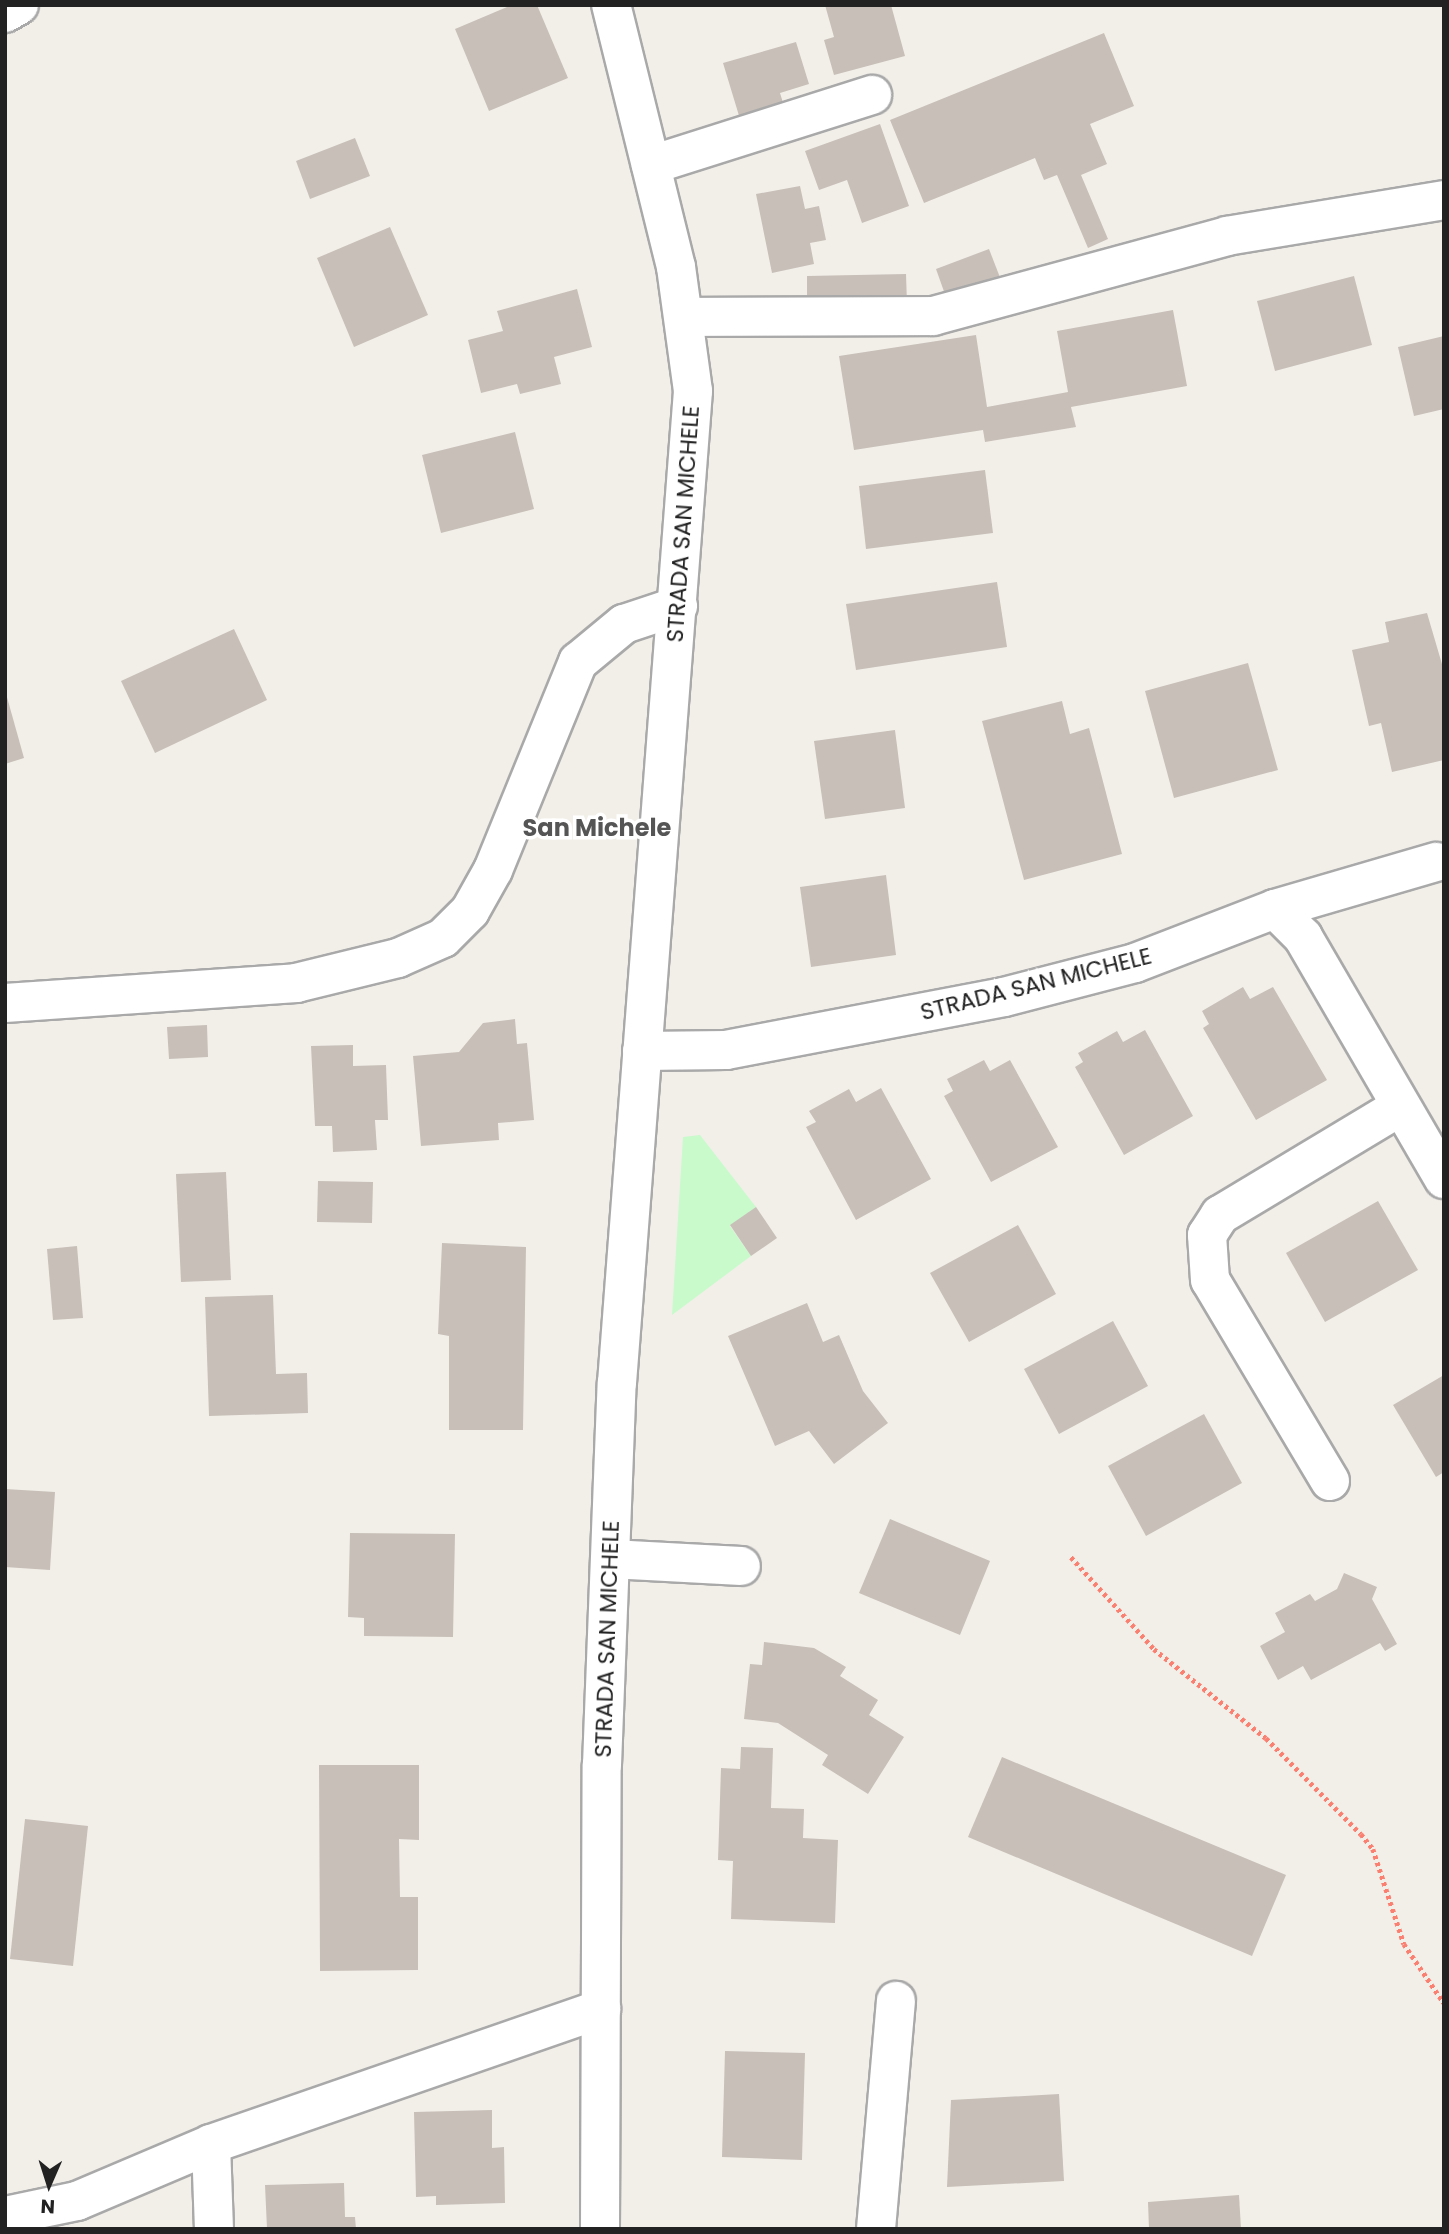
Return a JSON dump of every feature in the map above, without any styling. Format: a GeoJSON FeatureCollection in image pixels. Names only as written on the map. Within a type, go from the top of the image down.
{"type":"FeatureCollection","features":[{"type":"Feature","properties":{"kind":"street"},"geometry":{"type":"LineString","coordinates":[[5,13],[19,5]]}},
{"type":"Feature","properties":{"kind":"street","name":"STRADA SAN MICHELE"},"geometry":{"type":"LineString","coordinates":[[600,2229],[601,2009],[611,1559],[642,1051],[693,391],[686,317],[611,5]]}},
{"type":"Feature","properties":{"kind":"street"},"geometry":{"type":"LineString","coordinates":[[651,165],[872,95]]}},
{"type":"Feature","properties":{"kind":"street"},"geometry":{"type":"LineString","coordinates":[[686,317],[847,321],[933,316],[1227,236],[1444,200]]}},
{"type":"Feature","properties":{"kind":"street"},"geometry":{"type":"LineString","coordinates":[[5,1003],[296,983],[398,958],[443,938],[470,911],[494,870],[578,662],[624,624],[678,606]]}},
{"type":"Feature","properties":{"kind":"street","name":"STRADA SAN MICHELE"},"geometry":{"type":"LineString","coordinates":[[642,1051],[726,1050],[1004,997],[1135,964],[1275,909],[1436,862]]}},
{"type":"Feature","properties":{"kind":"street"},"geometry":{"type":"LineString","coordinates":[[1275,909],[1303,937],[1444,1179]]}},
{"type":"Feature","properties":{"kind":"street"},"geometry":{"type":"LineString","coordinates":[[1330,1481],[1210,1280],[1207,1234],[1220,1215],[1400,1107]]}},
{"type":"Feature","properties":{"kind":"street"},"geometry":{"type":"LineString","coordinates":[[611,1559],[741,1566]]}},
{"type":"Feature","properties":{"kind":"street"},"geometry":{"type":"LineString","coordinates":[[876,2229],[896,2001]]}},
{"type":"Feature","properties":{"kind":"street"},"geometry":{"type":"LineString","coordinates":[[5,2216],[78,2201],[211,2144],[601,2009]]}},
{"type":"Feature","properties":{"kind":"street"},"geometry":{"type":"LineString","coordinates":[[211,2144],[214,2229]]}},
{"type":"Feature","properties":{"kind":"path"},"geometry":{"type":"LineString","coordinates":[[1071,1557],[1154,1649],[1265,1738],[1367,1841],[1404,1944],[1444,2003]]}},
{"type":"Feature","properties":{"kind":"green space"},"geometry":{"type":"Polygon","coordinates":[[[700,1135],[756,1207],[730,1226],[751,1256],[672,1315],[683,1137],[700,1135]]]}},
{"type":"Feature","properties":{"kind":"building"},"geometry":{"type":"Polygon","coordinates":[[[512,5],[537,5],[568,78],[489,111],[455,29],[512,5]]]}},
{"type":"Feature","properties":{"kind":"building"},"geometry":{"type":"Polygon","coordinates":[[[825,5],[891,5],[905,56],[834,75],[824,40],[834,37],[825,5]]]}},
{"type":"Feature","properties":{"kind":"building"},"geometry":{"type":"Polygon","coordinates":[[[1104,33],[1134,106],[1090,124],[1107,164],[1081,175],[1108,239],[1088,248],[1057,175],[1044,180],[1035,158],[924,203],[890,120],[1104,33]]]}},
{"type":"Feature","properties":{"kind":"building"},"geometry":{"type":"Polygon","coordinates":[[[796,42],[809,84],[780,93],[784,106],[740,119],[723,63],[796,42]]]}},
{"type":"Feature","properties":{"kind":"building"},"geometry":{"type":"Polygon","coordinates":[[[880,124],[909,206],[862,223],[847,180],[819,190],[805,151],[880,124]]]}},
{"type":"Feature","properties":{"kind":"building"},"geometry":{"type":"Polygon","coordinates":[[[355,138],[370,176],[310,199],[296,161],[355,138]]]}},
{"type":"Feature","properties":{"kind":"building"},"geometry":{"type":"Polygon","coordinates":[[[800,186],[805,209],[819,206],[826,240],[810,243],[814,264],[772,273],[756,194],[800,186]]]}},
{"type":"Feature","properties":{"kind":"building"},"geometry":{"type":"Polygon","coordinates":[[[390,227],[428,315],[354,347],[317,258],[390,227]]]}},
{"type":"Feature","properties":{"kind":"building"},"geometry":{"type":"Polygon","coordinates":[[[989,249],[1001,280],[947,300],[936,269],[989,249]]]}},
{"type":"Feature","properties":{"kind":"building"},"geometry":{"type":"Polygon","coordinates":[[[906,274],[907,303],[807,304],[807,276],[906,274]]]}},
{"type":"Feature","properties":{"kind":"building"},"geometry":{"type":"Polygon","coordinates":[[[1354,276],[1372,345],[1275,371],[1257,301],[1354,276]]]}},
{"type":"Feature","properties":{"kind":"building"},"geometry":{"type":"Polygon","coordinates":[[[577,289],[592,347],[554,357],[561,384],[520,394],[517,384],[481,393],[468,340],[503,331],[497,311],[577,289]]]}},
{"type":"Feature","properties":{"kind":"building"},"geometry":{"type":"Polygon","coordinates":[[[1173,310],[1187,386],[1071,407],[1076,427],[985,442],[983,430],[854,450],[839,356],[976,335],[987,407],[1068,392],[1057,331],[1173,310]]]}},
{"type":"Feature","properties":{"kind":"building"},"geometry":{"type":"Polygon","coordinates":[[[1444,336],[1444,409],[1414,416],[1398,347],[1444,336]]]}},
{"type":"Feature","properties":{"kind":"building"},"geometry":{"type":"Polygon","coordinates":[[[515,432],[534,509],[441,533],[422,455],[515,432]]]}},
{"type":"Feature","properties":{"kind":"building"},"geometry":{"type":"Polygon","coordinates":[[[985,470],[993,533],[866,549],[859,486],[985,470]]]}},
{"type":"Feature","properties":{"kind":"building"},"geometry":{"type":"Polygon","coordinates":[[[997,582],[1007,647],[856,670],[846,604],[997,582]]]}},
{"type":"Feature","properties":{"kind":"building"},"geometry":{"type":"Polygon","coordinates":[[[1427,613],[1444,671],[1444,760],[1392,772],[1381,723],[1369,726],[1352,650],[1389,642],[1385,622],[1427,613]]]}},
{"type":"Feature","properties":{"kind":"building"},"geometry":{"type":"Polygon","coordinates":[[[234,629],[267,700],[155,753],[121,681],[234,629]]]}},
{"type":"Feature","properties":{"kind":"building"},"geometry":{"type":"Polygon","coordinates":[[[1248,663],[1278,770],[1174,798],[1145,691],[1248,663]]]}},
{"type":"Feature","properties":{"kind":"building"},"geometry":{"type":"Polygon","coordinates":[[[5,690],[24,758],[5,764],[5,690]]]}},
{"type":"Feature","properties":{"kind":"building"},"geometry":{"type":"Polygon","coordinates":[[[1062,701],[1070,734],[1089,728],[1122,854],[1024,880],[982,721],[1062,701]]]}},
{"type":"Feature","properties":{"kind":"building"},"geometry":{"type":"Polygon","coordinates":[[[895,730],[905,808],[825,819],[814,741],[895,730]]]}},
{"type":"Feature","properties":{"kind":"building"},"geometry":{"type":"Polygon","coordinates":[[[886,875],[896,955],[811,967],[800,887],[886,875]]]}},
{"type":"Feature","properties":{"kind":"building"},"geometry":{"type":"Polygon","coordinates":[[[1243,987],[1250,999],[1273,987],[1327,1080],[1256,1120],[1203,1028],[1209,1024],[1202,1011],[1243,987]]]}},
{"type":"Feature","properties":{"kind":"building"},"geometry":{"type":"Polygon","coordinates":[[[515,1019],[517,1044],[527,1043],[534,1120],[498,1123],[499,1140],[421,1146],[413,1056],[459,1052],[483,1023],[515,1019]]]}},
{"type":"Feature","properties":{"kind":"building"},"geometry":{"type":"Polygon","coordinates":[[[207,1025],[208,1057],[169,1059],[167,1027],[207,1025]]]}},
{"type":"Feature","properties":{"kind":"building"},"geometry":{"type":"Polygon","coordinates":[[[1145,1030],[1193,1116],[1124,1155],[1075,1067],[1083,1062],[1078,1053],[1117,1031],[1123,1042],[1145,1030]]]}},
{"type":"Feature","properties":{"kind":"building"},"geometry":{"type":"Polygon","coordinates":[[[353,1045],[353,1066],[386,1065],[388,1120],[375,1120],[377,1150],[333,1152],[332,1126],[315,1126],[311,1046],[353,1045]]]}},
{"type":"Feature","properties":{"kind":"building"},"geometry":{"type":"Polygon","coordinates":[[[984,1060],[990,1071],[1010,1060],[1058,1147],[991,1182],[944,1096],[953,1091],[947,1079],[984,1060]]]}},
{"type":"Feature","properties":{"kind":"building"},"geometry":{"type":"Polygon","coordinates":[[[881,1088],[931,1179],[856,1220],[806,1127],[816,1122],[809,1111],[849,1089],[856,1102],[881,1088]]]}},
{"type":"Feature","properties":{"kind":"building"},"geometry":{"type":"Polygon","coordinates":[[[226,1172],[231,1280],[181,1282],[176,1174],[226,1172]]]}},
{"type":"Feature","properties":{"kind":"building"},"geometry":{"type":"Polygon","coordinates":[[[318,1181],[373,1182],[372,1223],[317,1222],[318,1181]]]}},
{"type":"Feature","properties":{"kind":"building"},"geometry":{"type":"Polygon","coordinates":[[[1378,1201],[1418,1270],[1325,1322],[1286,1253],[1378,1201]]]}},
{"type":"Feature","properties":{"kind":"building"},"geometry":{"type":"Polygon","coordinates":[[[756,1207],[777,1238],[751,1256],[730,1225],[756,1207]]]}},
{"type":"Feature","properties":{"kind":"building"},"geometry":{"type":"Polygon","coordinates":[[[1018,1225],[1056,1294],[969,1342],[930,1273],[1018,1225]]]}},
{"type":"Feature","properties":{"kind":"building"},"geometry":{"type":"Polygon","coordinates":[[[442,1243],[526,1247],[523,1430],[449,1430],[449,1336],[438,1334],[442,1243]]]}},
{"type":"Feature","properties":{"kind":"building"},"geometry":{"type":"Polygon","coordinates":[[[77,1246],[83,1318],[53,1320],[47,1249],[77,1246]]]}},
{"type":"Feature","properties":{"kind":"building"},"geometry":{"type":"Polygon","coordinates":[[[273,1295],[276,1374],[307,1373],[308,1413],[209,1416],[205,1297],[273,1295]]]}},
{"type":"Feature","properties":{"kind":"building"},"geometry":{"type":"Polygon","coordinates":[[[807,1303],[823,1342],[839,1335],[863,1391],[888,1423],[834,1464],[809,1431],[775,1446],[728,1336],[807,1303]]]}},
{"type":"Feature","properties":{"kind":"building"},"geometry":{"type":"Polygon","coordinates":[[[1113,1321],[1148,1386],[1059,1434],[1024,1369],[1113,1321]]]}},
{"type":"Feature","properties":{"kind":"building"},"geometry":{"type":"Polygon","coordinates":[[[1444,1375],[1444,1472],[1436,1477],[1393,1405],[1444,1375]]]}},
{"type":"Feature","properties":{"kind":"building"},"geometry":{"type":"Polygon","coordinates":[[[1204,1414],[1242,1483],[1146,1536],[1108,1466],[1204,1414]]]}},
{"type":"Feature","properties":{"kind":"building"},"geometry":{"type":"Polygon","coordinates":[[[5,1489],[55,1492],[50,1570],[5,1567],[5,1489]]]}},
{"type":"Feature","properties":{"kind":"building"},"geometry":{"type":"Polygon","coordinates":[[[890,1519],[990,1561],[960,1635],[859,1593],[890,1519]]]}},
{"type":"Feature","properties":{"kind":"building"},"geometry":{"type":"Polygon","coordinates":[[[350,1533],[455,1534],[453,1637],[364,1636],[364,1618],[348,1617],[350,1533]]]}},
{"type":"Feature","properties":{"kind":"building"},"geometry":{"type":"Polygon","coordinates":[[[1344,1573],[1377,1587],[1372,1599],[1397,1644],[1385,1651],[1380,1643],[1311,1680],[1303,1666],[1278,1680],[1260,1646],[1285,1632],[1275,1613],[1310,1594],[1315,1601],[1337,1589],[1344,1573]]]}},
{"type":"Feature","properties":{"kind":"building"},"geometry":{"type":"Polygon","coordinates":[[[764,1642],[814,1648],[846,1667],[840,1676],[878,1700],[869,1715],[904,1737],[868,1794],[822,1765],[828,1755],[778,1723],[744,1719],[750,1664],[762,1665],[764,1642]]]}},
{"type":"Feature","properties":{"kind":"building"},"geometry":{"type":"Polygon","coordinates":[[[741,1747],[773,1748],[771,1808],[804,1809],[803,1838],[838,1840],[835,1923],[731,1919],[733,1861],[718,1860],[721,1768],[740,1769],[741,1747]]]}},
{"type":"Feature","properties":{"kind":"building"},"geometry":{"type":"Polygon","coordinates":[[[1002,1757],[1286,1875],[1252,1956],[968,1837],[1002,1757]]]}},
{"type":"Feature","properties":{"kind":"building"},"geometry":{"type":"Polygon","coordinates":[[[319,1765],[419,1765],[419,1840],[399,1839],[400,1897],[418,1897],[418,1970],[320,1971],[319,1765]]]}},
{"type":"Feature","properties":{"kind":"building"},"geometry":{"type":"Polygon","coordinates":[[[25,1819],[88,1826],[73,1966],[10,1959],[25,1819]]]}},
{"type":"Feature","properties":{"kind":"building"},"geometry":{"type":"Polygon","coordinates":[[[725,2051],[805,2053],[802,2160],[722,2157],[725,2051]]]}},
{"type":"Feature","properties":{"kind":"building"},"geometry":{"type":"Polygon","coordinates":[[[1059,2094],[1064,2181],[947,2187],[951,2100],[1059,2094]]]}},
{"type":"Feature","properties":{"kind":"building"},"geometry":{"type":"Polygon","coordinates":[[[492,2110],[492,2148],[504,2147],[505,2203],[436,2205],[436,2196],[416,2197],[414,2112],[492,2110]]]}},
{"type":"Feature","properties":{"kind":"building"},"geometry":{"type":"Polygon","coordinates":[[[344,2183],[345,2217],[355,2217],[356,2229],[267,2229],[265,2185],[344,2183]]]}},
{"type":"Feature","properties":{"kind":"building"},"geometry":{"type":"Polygon","coordinates":[[[1239,2195],[1241,2229],[1149,2229],[1148,2202],[1239,2195]]]}},
{"type":"Feature","properties":{"kind":"district","name":"San Michele"},"geometry":{"type":"Point","coordinates":[597,828]}}]}
